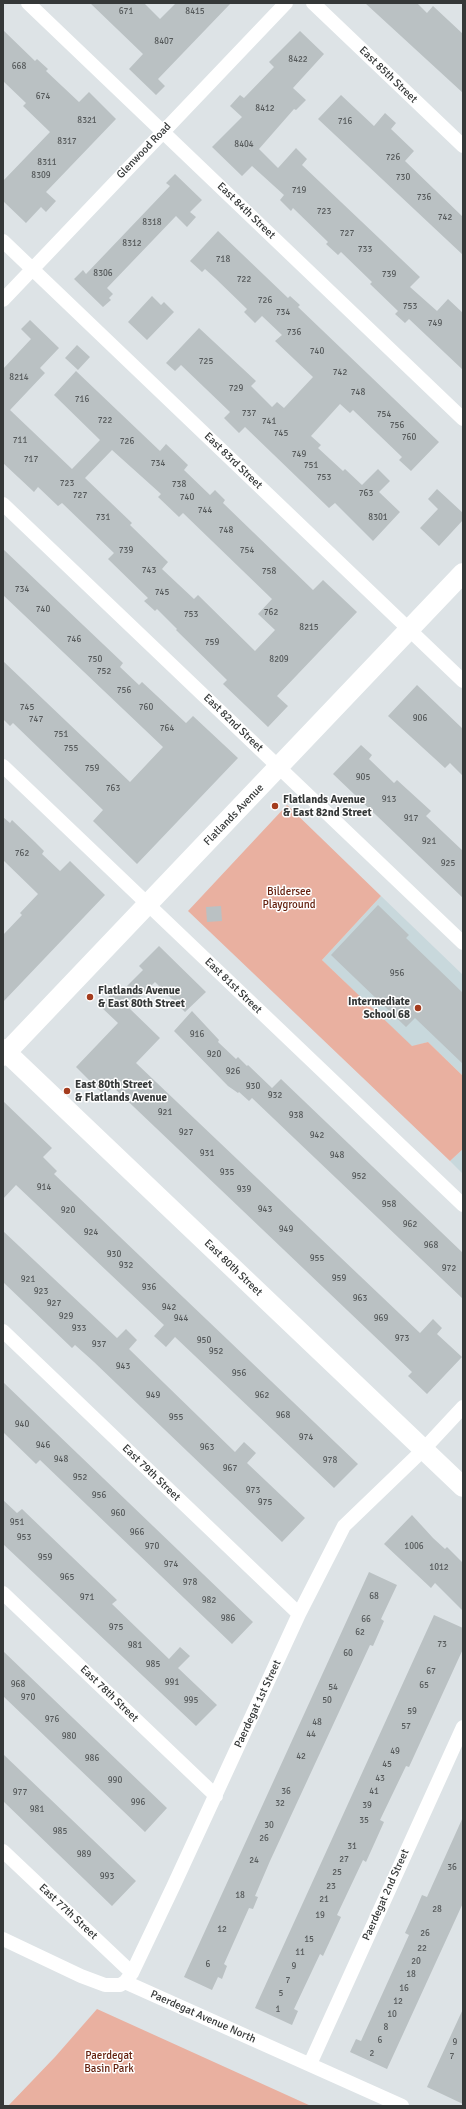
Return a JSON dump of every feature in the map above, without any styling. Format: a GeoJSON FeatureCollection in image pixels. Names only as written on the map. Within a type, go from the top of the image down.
{"type":"FeatureCollection","features":[{"type":"Feature","properties":{"kind":"main road","name":"Flatlands Avenue"},"geometry":{"type":"LineString","coordinates":[[4,1052],[279,768],[463,573]]}},
{"type":"Feature","properties":{"kind":"main road","name":"East 80th Street"},"geometry":{"type":"LineString","coordinates":[[4,1052],[463,1487]]}},
{"type":"Feature","properties":{"kind":"street","name":"East 84th Street"},"geometry":{"type":"LineString","coordinates":[[28,3],[463,419]]}},
{"type":"Feature","properties":{"kind":"street","name":"Glenwood Road"},"geometry":{"type":"LineString","coordinates":[[3,300],[286,3]]}},
{"type":"Feature","properties":{"kind":"street","name":"East 85th Street"},"geometry":{"type":"LineString","coordinates":[[313,3],[463,146]]}},
{"type":"Feature","properties":{"kind":"street","name":"East 83rd Street"},"geometry":{"type":"LineString","coordinates":[[3,241],[463,681]]}},
{"type":"Feature","properties":{"kind":"street","name":"East 82nd Street"},"geometry":{"type":"LineString","coordinates":[[3,504],[463,943]]}},
{"type":"Feature","properties":{"kind":"street","name":"East 81st Street"},"geometry":{"type":"LineString","coordinates":[[3,766],[463,1205]]}},
{"type":"Feature","properties":{"kind":"street","name":"East 79th Street"},"geometry":{"type":"LineString","coordinates":[[3,1331],[299,1614]]}},
{"type":"Feature","properties":{"kind":"street","name":"Paerdegat 1st Street"},"geometry":{"type":"LineString","coordinates":[[129,1977],[216,1796],[299,1614],[344,1526],[423,1450],[463,1407]]}},
{"type":"Feature","properties":{"kind":"street","name":"East 78th Street"},"geometry":{"type":"LineString","coordinates":[[3,1593],[216,1796]]}},
{"type":"Feature","properties":{"kind":"street","name":"Paerdegat 2nd Street"},"geometry":{"type":"LineString","coordinates":[[310,2064],[463,1726]]}},
{"type":"Feature","properties":{"kind":"street","name":"East 77th Street"},"geometry":{"type":"LineString","coordinates":[[3,1851],[129,1977]]}},
{"type":"Feature","properties":{"kind":"street"},"geometry":{"type":"LineString","coordinates":[[3,1939],[81,1976],[105,1985],[120,1985],[129,1977]]}},
{"type":"Feature","properties":{"kind":"street","name":"Paerdegat Avenue North"},"geometry":{"type":"LineString","coordinates":[[129,1977],[310,2064],[402,2106]]}},
{"type":"Feature","properties":{"kind":"shaded area","name":"Intermediate School 68"},"geometry":{"type":"Polygon","coordinates":[[[381,896],[463,975],[463,1076],[428,1042],[412,1047],[322,960],[381,896]]]}},
{"type":"Feature","properties":{"kind":"shaded area"},"geometry":{"type":"Polygon","coordinates":[[[463,1149],[463,1174],[450,1161],[463,1149]]]}},
{"type":"Feature","properties":{"kind":"green space","name":"Bildersee Playground"},"geometry":{"type":"Polygon","coordinates":[[[287,805],[381,896],[322,960],[412,1046],[428,1042],[463,1076],[463,1149],[450,1161],[188,911],[287,805]]]}},
{"type":"Feature","properties":{"kind":"green space","name":"Paerdegat Basin Park"},"geometry":{"type":"Polygon","coordinates":[[[97,2009],[311,2106],[8,2106],[55,2057],[97,2009]]]}},
{"type":"Feature","properties":{"kind":"building"},"geometry":{"type":"Polygon","coordinates":[[[90,3],[144,3],[160,19],[176,3],[231,3],[158,79],[165,86],[156,95],[129,69],[143,54],[90,3]]]}},
{"type":"Feature","properties":{"kind":"building"},"geometry":{"type":"Polygon","coordinates":[[[365,3],[417,3],[427,13],[433,6],[463,34],[463,93],[365,3]]]}},
{"type":"Feature","properties":{"kind":"building"},"geometry":{"type":"Polygon","coordinates":[[[3,30],[35,61],[37,59],[48,69],[46,71],[79,102],[89,92],[116,119],[46,192],[56,201],[46,212],[41,207],[26,223],[3,201],[3,181],[50,132],[23,106],[26,103],[3,81],[3,30]]]}},
{"type":"Feature","properties":{"kind":"building"},"geometry":{"type":"Polygon","coordinates":[[[300,31],[324,54],[293,88],[306,100],[296,110],[294,109],[259,149],[278,168],[296,148],[307,159],[302,165],[420,277],[410,287],[437,311],[448,299],[463,313],[463,370],[409,319],[405,323],[395,314],[398,311],[370,284],[372,282],[341,252],[338,255],[326,244],[328,242],[293,208],[291,211],[280,200],[284,195],[252,166],[242,176],[212,147],[242,117],[230,106],[240,95],[244,98],[274,67],[269,62],[300,31]]]}},
{"type":"Feature","properties":{"kind":"building"},"geometry":{"type":"Polygon","coordinates":[[[341,95],[374,126],[385,113],[396,123],[391,129],[414,151],[405,161],[463,217],[463,255],[318,119],[341,95]]]}},
{"type":"Feature","properties":{"kind":"building"},"geometry":{"type":"Polygon","coordinates":[[[175,174],[202,200],[190,212],[196,217],[187,227],[176,216],[107,288],[113,294],[109,298],[111,300],[103,307],[74,279],[83,270],[86,274],[170,186],[166,183],[175,174]]]}},
{"type":"Feature","properties":{"kind":"building"},"geometry":{"type":"Polygon","coordinates":[[[218,231],[288,298],[290,296],[300,305],[298,307],[439,442],[411,471],[399,460],[402,457],[353,410],[350,413],[340,404],[311,436],[321,445],[318,448],[343,471],[345,469],[362,485],[378,469],[390,481],[379,492],[400,512],[373,541],[335,503],[329,508],[245,427],[239,433],[224,418],[230,412],[181,365],[175,371],[166,363],[199,328],[256,381],[251,386],[272,407],[277,402],[284,408],[313,377],[275,341],[282,335],[262,316],[255,323],[244,312],[247,309],[215,278],[205,269],[202,272],[190,261],[218,231]]]}},
{"type":"Feature","properties":{"kind":"building"},"geometry":{"type":"Polygon","coordinates":[[[152,296],[161,305],[164,302],[174,312],[147,340],[128,322],[152,296]]]}},
{"type":"Feature","properties":{"kind":"building"},"geometry":{"type":"Polygon","coordinates":[[[30,320],[59,348],[40,368],[45,373],[10,410],[72,469],[100,440],[54,395],[76,371],[160,451],[166,444],[188,465],[184,470],[210,495],[215,490],[225,500],[223,503],[313,590],[323,580],[357,612],[277,696],[288,706],[268,727],[223,684],[227,680],[176,630],[177,629],[157,609],[155,611],[144,601],[148,598],[108,559],[114,553],[62,503],[58,506],[38,487],[34,492],[3,463],[3,369],[31,339],[21,329],[30,320]],[[112,450],[85,478],[132,523],[130,525],[168,562],[162,569],[194,599],[198,595],[255,651],[275,630],[258,614],[272,599],[183,513],[179,517],[158,497],[161,494],[112,450]]]}},
{"type":"Feature","properties":{"kind":"building"},"geometry":{"type":"Polygon","coordinates":[[[77,345],[90,357],[78,370],[65,358],[77,345]]]}},
{"type":"Feature","properties":{"kind":"building"},"geometry":{"type":"Polygon","coordinates":[[[437,489],[463,513],[463,520],[439,546],[420,528],[438,509],[428,499],[437,489]]]}},
{"type":"Feature","properties":{"kind":"building"},"geometry":{"type":"Polygon","coordinates":[[[3,549],[123,663],[120,667],[139,685],[142,682],[186,723],[193,716],[238,758],[137,864],[93,821],[103,810],[13,723],[10,726],[3,719],[3,661],[130,782],[163,747],[3,595],[3,549]]]}},
{"type":"Feature","properties":{"kind":"building"},"geometry":{"type":"Polygon","coordinates":[[[417,685],[463,729],[463,776],[450,763],[445,768],[388,716],[417,685]]]}},
{"type":"Feature","properties":{"kind":"building"},"geometry":{"type":"Polygon","coordinates":[[[361,745],[372,755],[369,759],[394,783],[397,780],[431,811],[426,816],[463,851],[463,898],[333,774],[361,745]]]}},
{"type":"Feature","properties":{"kind":"building"},"geometry":{"type":"Polygon","coordinates":[[[3,817],[10,823],[12,820],[44,851],[42,854],[60,871],[70,861],[105,895],[3,1002],[3,935],[22,915],[20,913],[38,894],[3,860],[3,817]]]}},
{"type":"Feature","properties":{"kind":"building","name":"Intermediate School 68"},"geometry":{"type":"Polygon","coordinates":[[[378,905],[409,935],[406,938],[463,993],[463,1064],[415,1018],[406,1027],[331,955],[378,905]]]}},
{"type":"Feature","properties":{"kind":"building"},"geometry":{"type":"Polygon","coordinates":[[[221,906],[222,921],[207,922],[206,907],[221,906]]]}},
{"type":"Feature","properties":{"kind":"building"},"geometry":{"type":"Polygon","coordinates":[[[159,946],[206,992],[185,1012],[155,982],[129,1008],[160,1038],[136,1063],[420,1333],[433,1319],[442,1328],[437,1334],[462,1357],[427,1394],[408,1376],[412,1372],[113,1087],[104,1095],[76,1067],[118,1023],[100,1006],[113,992],[117,996],[143,970],[139,966],[159,946]]]}},
{"type":"Feature","properties":{"kind":"building"},"geometry":{"type":"Polygon","coordinates":[[[192,1011],[219,1040],[218,1042],[236,1059],[238,1057],[247,1066],[248,1065],[272,1088],[281,1079],[463,1253],[463,1299],[252,1098],[249,1101],[239,1092],[238,1093],[228,1086],[174,1031],[192,1011]]]}},
{"type":"Feature","properties":{"kind":"building"},"geometry":{"type":"Polygon","coordinates":[[[3,1101],[52,1148],[43,1157],[57,1171],[54,1174],[358,1464],[334,1488],[175,1337],[166,1347],[154,1336],[164,1325],[16,1185],[3,1199],[3,1101]]]}},
{"type":"Feature","properties":{"kind":"building"},"geometry":{"type":"Polygon","coordinates":[[[3,1231],[117,1338],[126,1329],[137,1340],[129,1349],[235,1452],[244,1442],[256,1453],[247,1463],[305,1518],[282,1542],[94,1362],[75,1345],[72,1348],[3,1282],[3,1231]]]}},
{"type":"Feature","properties":{"kind":"building"},"geometry":{"type":"Polygon","coordinates":[[[3,1382],[253,1622],[232,1644],[40,1460],[36,1464],[3,1432],[3,1382]]]}},
{"type":"Feature","properties":{"kind":"building"},"geometry":{"type":"Polygon","coordinates":[[[3,1500],[17,1513],[22,1509],[117,1600],[112,1604],[169,1659],[180,1647],[190,1656],[178,1668],[217,1705],[196,1726],[3,1544],[3,1500]]]}},
{"type":"Feature","properties":{"kind":"building"},"geometry":{"type":"Polygon","coordinates":[[[412,1515],[433,1538],[445,1549],[447,1547],[463,1563],[463,1611],[435,1583],[431,1588],[384,1544],[412,1515]]]}},
{"type":"Feature","properties":{"kind":"building"},"geometry":{"type":"Polygon","coordinates":[[[369,1572],[397,1585],[381,1619],[384,1621],[373,1646],[370,1645],[270,1861],[255,1896],[258,1897],[253,1909],[249,1908],[224,1964],[227,1966],[222,1979],[218,1977],[212,1990],[184,1977],[369,1572]]]}},
{"type":"Feature","properties":{"kind":"building"},"geometry":{"type":"Polygon","coordinates":[[[434,1615],[463,1628],[463,1649],[409,1767],[406,1766],[380,1820],[384,1822],[366,1862],[363,1860],[337,1915],[341,1917],[323,1956],[320,1954],[294,2009],[298,2011],[292,2025],[255,2008],[434,1615]]]}},
{"type":"Feature","properties":{"kind":"building"},"geometry":{"type":"Polygon","coordinates":[[[3,1651],[167,1808],[145,1832],[3,1696],[3,1651]]]}},
{"type":"Feature","properties":{"kind":"building"},"geometry":{"type":"Polygon","coordinates":[[[3,1754],[136,1881],[112,1906],[3,1801],[3,1754]]]}},
{"type":"Feature","properties":{"kind":"building"},"geometry":{"type":"Polygon","coordinates":[[[463,1817],[463,1903],[387,2069],[350,2052],[356,2039],[361,2041],[409,1935],[405,1933],[422,1895],[427,1897],[463,1817]]]}},
{"type":"Feature","properties":{"kind":"building"},"geometry":{"type":"Polygon","coordinates":[[[463,2009],[463,2104],[427,2087],[463,2009]]]}},
{"type":"Feature","properties":{"kind":"place","name":"Flatlands Avenue & East 82nd Street"},"geometry":{"type":"Point","coordinates":[275,806]}},
{"type":"Feature","properties":{"kind":"place","name":"Flatlands Avenue & East 80th Street"},"geometry":{"type":"Point","coordinates":[90,997]}},
{"type":"Feature","properties":{"kind":"place","name":"Intermediate School 68"},"geometry":{"type":"Point","coordinates":[418,1008]}},
{"type":"Feature","properties":{"kind":"place","name":"East 80th Street & Flatlands Avenue"},"geometry":{"type":"Point","coordinates":[67,1091]}}]}
